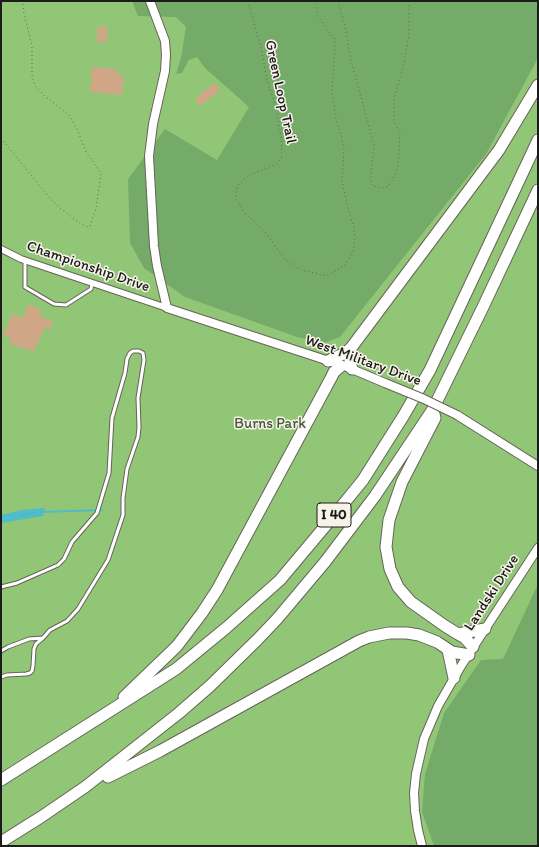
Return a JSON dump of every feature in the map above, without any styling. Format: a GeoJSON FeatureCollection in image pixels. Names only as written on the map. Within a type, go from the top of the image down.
{"type":"FeatureCollection","features":[{"type":"Feature","properties":{"kind":"highway"},"geometry":{"type":"LineString","coordinates":[[328,383],[324,359],[346,353],[351,348],[499,150],[538,85]]}},
{"type":"Feature","properties":{"kind":"highway","name":"I 40"},"geometry":{"type":"LineString","coordinates":[[1,780],[176,669],[226,628],[280,580],[363,480],[404,415],[430,370],[538,140]]}},
{"type":"Feature","properties":{"kind":"highway","name":"I 40"},"geometry":{"type":"LineString","coordinates":[[1,842],[41,817],[114,766],[189,704],[277,619],[350,530],[433,409],[538,190]]}},
{"type":"Feature","properties":{"kind":"highway"},"geometry":{"type":"LineString","coordinates":[[110,711],[177,646],[202,613],[217,590],[334,372],[347,368],[350,362],[351,348]]}},
{"type":"Feature","properties":{"kind":"highway"},"geometry":{"type":"LineString","coordinates":[[85,787],[160,751],[359,641],[369,637],[390,633],[406,633],[429,638],[448,650],[456,653],[471,651],[465,638],[420,609],[402,593],[390,570],[386,552],[389,520],[402,482],[434,418],[433,409]]}},
{"type":"Feature","properties":{"kind":"highway"},"geometry":{"type":"LineString","coordinates":[[458,634],[485,629]]}},
{"type":"Feature","properties":{"kind":"highway"},"geometry":{"type":"LineString","coordinates":[[448,650],[454,678]]}},
{"type":"Feature","properties":{"kind":"street"},"geometry":{"type":"LineString","coordinates":[[150,1],[165,41],[166,54],[165,70],[153,124],[150,156],[154,246],[167,308]]}},
{"type":"Feature","properties":{"kind":"street","name":"Championship Drive"},"geometry":{"type":"LineString","coordinates":[[1,249],[25,260],[167,308]]}},
{"type":"Feature","properties":{"kind":"street","name":"West Military Drive"},"geometry":{"type":"LineString","coordinates":[[167,308],[298,352],[324,359],[424,399],[457,415],[538,466]]}},
{"type":"Feature","properties":{"kind":"street","name":"Landski Drive"},"geometry":{"type":"LineString","coordinates":[[422,846],[415,811],[415,780],[419,756],[432,720],[454,678],[538,548]]}},
{"type":"Feature","properties":{"kind":"lane"},"geometry":{"type":"LineString","coordinates":[[25,260],[24,287],[54,304],[66,305],[91,289],[92,283]]}},
{"type":"Feature","properties":{"kind":"lane"},"geometry":{"type":"LineString","coordinates":[[1,587],[17,583],[58,565],[64,558],[72,542],[98,513],[109,473],[114,410],[125,373],[128,356],[133,351],[143,353],[144,356],[138,398],[139,427],[136,446],[127,469],[123,498],[123,515],[108,560],[78,609],[67,621],[50,630],[36,644],[34,649],[32,671],[30,673],[1,677]]}},
{"type":"Feature","properties":{"kind":"lane"},"geometry":{"type":"LineString","coordinates":[[1,651],[29,639],[43,638]]}},
{"type":"Feature","properties":{"kind":"path"},"geometry":{"type":"LineString","coordinates":[[1,138],[48,196],[60,208],[81,224],[90,226],[96,209],[101,173],[86,152],[77,129],[69,115],[35,86],[32,75],[33,54],[31,36],[22,1]]}},
{"type":"Feature","properties":{"kind":"path","name":"Green Loop Trail"},"geometry":{"type":"LineString","coordinates":[[248,1],[276,108],[281,135],[282,154],[281,159],[276,164],[250,175],[239,184],[236,191],[236,198],[244,212],[266,233],[283,257],[292,265],[302,270],[326,276],[348,262],[353,250],[355,237],[342,182],[344,148],[336,119],[332,91],[335,40],[324,27],[317,14],[316,1]]}},
{"type":"Feature","properties":{"kind":"path"},"geometry":{"type":"LineString","coordinates":[[338,1],[346,31],[351,60],[374,145],[371,184],[373,186],[383,188],[388,186],[398,166],[400,134],[394,122],[394,98],[403,67],[409,34],[408,1]]}},
{"type":"Feature","properties":{"kind":"green space","name":"Burns Park"},"geometry":{"type":"Polygon","coordinates":[[[1,1],[538,1],[538,846],[1,846],[1,1]]]}},
{"type":"Feature","properties":{"kind":"green space"},"geometry":{"type":"Polygon","coordinates":[[[132,1],[538,1],[538,58],[486,154],[340,337],[324,343],[297,337],[185,297],[144,268],[130,243],[128,179],[165,129],[217,160],[249,107],[205,68],[197,57],[189,60],[182,73],[176,74],[181,58],[186,27],[176,17],[138,16],[132,1]]]}},
{"type":"Feature","properties":{"kind":"green space"},"geometry":{"type":"Polygon","coordinates":[[[538,584],[538,846],[434,846],[422,812],[425,774],[444,713],[481,660],[503,659],[538,584]]]}},
{"type":"Feature","properties":{"kind":"water"},"geometry":{"type":"Polygon","coordinates":[[[45,508],[43,516],[1,523],[1,515],[22,510],[45,508]]]}},
{"type":"Feature","properties":{"kind":"building"},"geometry":{"type":"Polygon","coordinates":[[[98,26],[107,26],[107,42],[97,42],[98,26]]]}},
{"type":"Feature","properties":{"kind":"building"},"geometry":{"type":"Polygon","coordinates":[[[92,67],[117,69],[117,75],[124,76],[122,95],[90,92],[92,67]]]}},
{"type":"Feature","properties":{"kind":"building"},"geometry":{"type":"Polygon","coordinates":[[[214,83],[220,90],[200,106],[195,99],[214,83]]]}},
{"type":"Feature","properties":{"kind":"building"},"geometry":{"type":"Polygon","coordinates":[[[29,304],[42,311],[40,316],[53,322],[50,330],[45,327],[33,352],[24,347],[23,349],[9,343],[11,338],[3,334],[13,314],[22,318],[29,304]]]}},
{"type":"Feature","properties":{"kind":"waterway"},"geometry":{"type":"LineString","coordinates":[[42,512],[102,510]]}}]}
